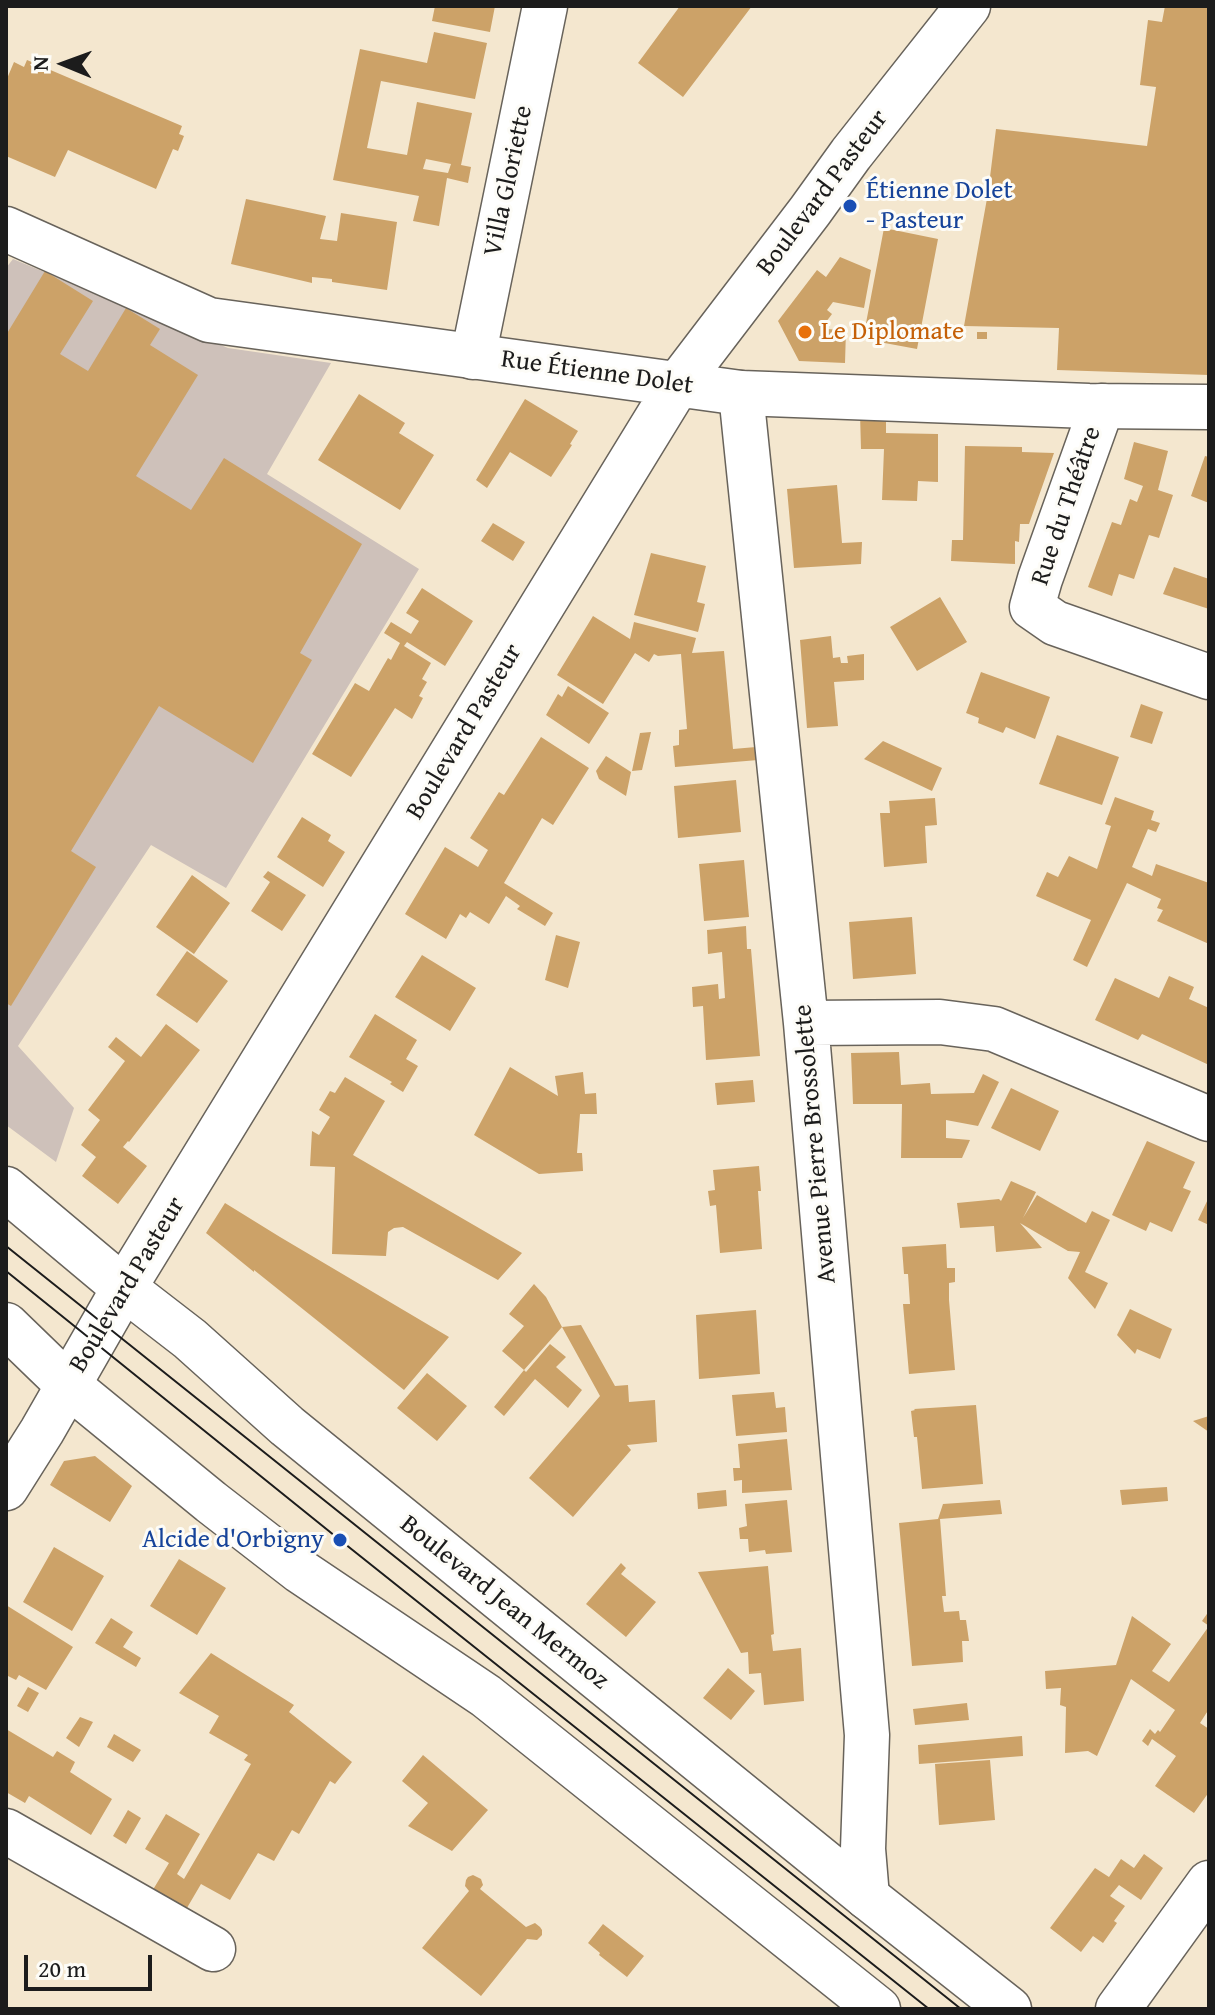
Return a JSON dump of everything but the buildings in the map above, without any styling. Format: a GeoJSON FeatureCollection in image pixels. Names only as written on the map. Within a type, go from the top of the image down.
{"type":"FeatureCollection","features":[{"type":"Feature","properties":{"kind":"street","name":"Villa Gloriette"},"geometry":{"type":"LineString","coordinates":[[473,357],[545,6]]}},
{"type":"Feature","properties":{"kind":"street","name":"Boulevard Pasteur"},"geometry":{"type":"LineString","coordinates":[[6,1488],[124,1288],[678,384],[851,154],[968,6]]}},
{"type":"Feature","properties":{"kind":"street","name":"Rue Étienne Dolet"},"geometry":{"type":"LineString","coordinates":[[6,229],[209,320],[741,393],[1209,407]]}},
{"type":"Feature","properties":{"kind":"street","name":"Avenue Pierre Brossolette"},"geometry":{"type":"LineString","coordinates":[[741,393],[806,1023],[867,1735],[863,1849],[867,1897]]}},
{"type":"Feature","properties":{"kind":"street","name":"Rue du Théâtre"},"geometry":{"type":"LineString","coordinates":[[1102,406],[1032,607],[1055,623],[1209,677]]}},
{"type":"Feature","properties":{"kind":"street"},"geometry":{"type":"LineString","coordinates":[[806,1023],[940,1022],[994,1029],[1209,1119]]}},
{"type":"Feature","properties":{"kind":"street","name":"Boulevard Jean Mermoz"},"geometry":{"type":"LineString","coordinates":[[6,1189],[190,1339],[287,1426],[1009,2009]]}},
{"type":"Feature","properties":{"kind":"street"},"geometry":{"type":"LineString","coordinates":[[6,1325],[68,1385],[211,1502],[300,1571],[486,1696],[878,2009]]}},
{"type":"Feature","properties":{"kind":"street"},"geometry":{"type":"LineString","coordinates":[[6,1831],[213,1949]]}},
{"type":"Feature","properties":{"kind":"street"},"geometry":{"type":"LineString","coordinates":[[1118,2009],[1209,1883]]}},
{"type":"Feature","properties":{"kind":"shaded area"},"geometry":{"type":"Polygon","coordinates":[[[13,259],[228,348],[331,363],[267,474],[419,569],[226,888],[151,845],[18,1046],[74,1108],[56,1162],[6,1125],[6,268],[13,259]]]}},
{"type":"Feature","properties":{"kind":"tram line"},"geometry":{"type":"LineString","coordinates":[[6,1246],[961,2009]]}},
{"type":"Feature","properties":{"kind":"tram line"},"geometry":{"type":"LineString","coordinates":[[6,1271],[929,2009]]}},
{"type":"Feature","properties":{"kind":"place","name":"Étienne Dolet - Pasteur"},"geometry":{"type":"Point","coordinates":[850,206]}},
{"type":"Feature","properties":{"kind":"place","name":"Le Diplomate"},"geometry":{"type":"Point","coordinates":[805,332]}},
{"type":"Feature","properties":{"kind":"place","name":"Alcide d'Orbigny"},"geometry":{"type":"Point","coordinates":[340,1540]}}]}
